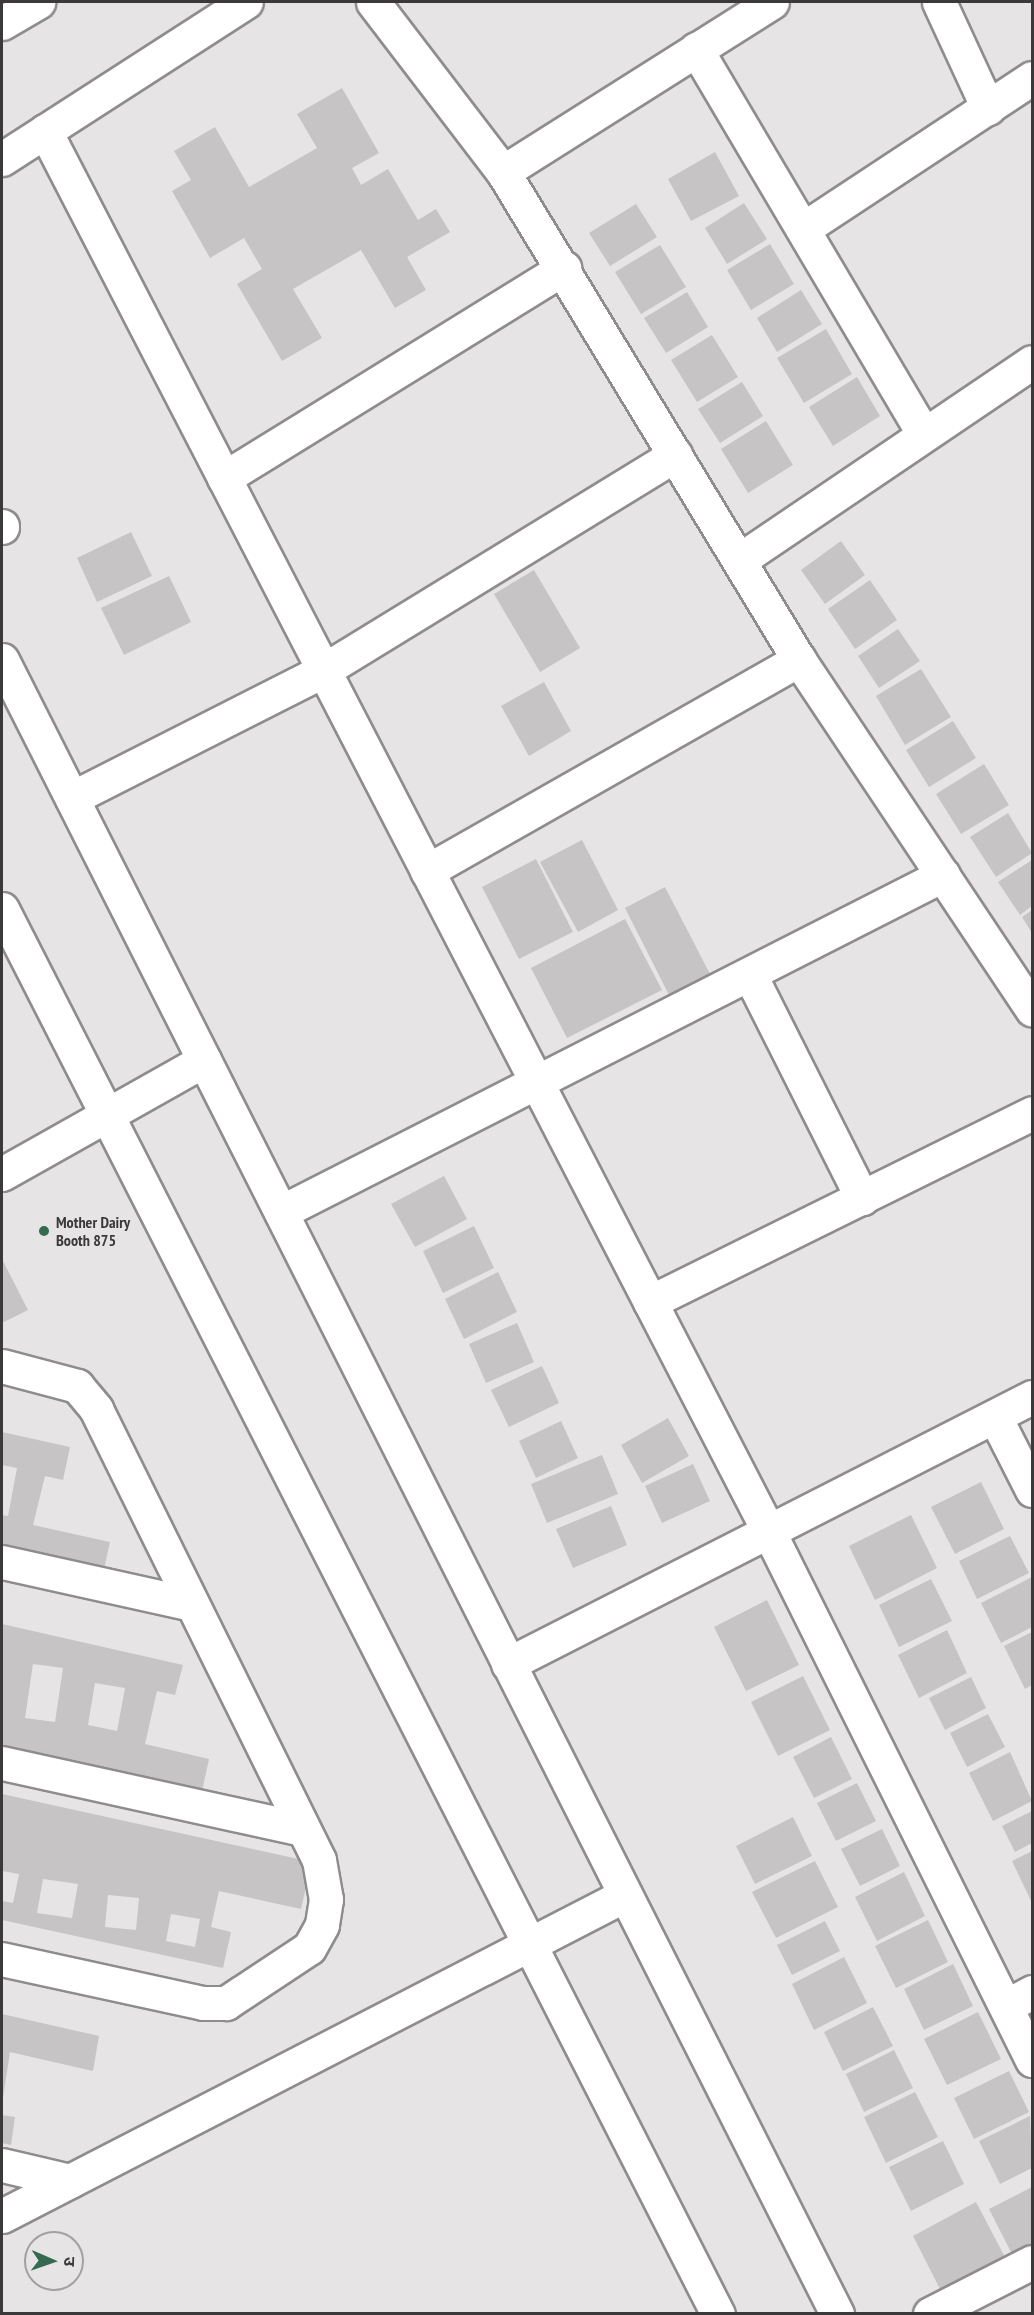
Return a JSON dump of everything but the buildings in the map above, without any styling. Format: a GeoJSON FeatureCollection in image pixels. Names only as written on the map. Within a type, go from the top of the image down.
{"type":"FeatureCollection","features":[{"type":"Feature","properties":{"kind":"street"},"geometry":{"type":"LineString","coordinates":[[2,23],[38,2]]}},
{"type":"Feature","properties":{"kind":"street"},"geometry":{"type":"LineString","coordinates":[[2,159],[246,2]]}},
{"type":"Feature","properties":{"kind":"street"},"geometry":{"type":"LineString","coordinates":[[372,2],[503,172],[741,559],[799,660],[1032,1010]]}},
{"type":"Feature","properties":{"kind":"street"},"geometry":{"type":"LineString","coordinates":[[503,172],[772,2]]}},
{"type":"Feature","properties":{"kind":"street"},"geometry":{"type":"LineString","coordinates":[[939,2],[988,108]]}},
{"type":"Feature","properties":{"kind":"street"},"geometry":{"type":"LineString","coordinates":[[696,49],[923,433]]}},
{"type":"Feature","properties":{"kind":"street"},"geometry":{"type":"LineString","coordinates":[[803,229],[1032,78]]}},
{"type":"Feature","properties":{"kind":"street"},"geometry":{"type":"LineString","coordinates":[[45,131],[769,1532],[1019,1999],[1032,2060]]}},
{"type":"Feature","properties":{"kind":"street"},"geometry":{"type":"LineString","coordinates":[[224,478],[564,268]]}},
{"type":"Feature","properties":{"kind":"street"},"geometry":{"type":"LineString","coordinates":[[741,559],[923,433],[1032,362]]}},
{"type":"Feature","properties":{"kind":"street"},"geometry":{"type":"LineString","coordinates":[[72,798],[324,670],[675,455]]}},
{"type":"Feature","properties":{"kind":"street"},"geometry":{"type":"LineString","coordinates":[[2,660],[837,2313]]}},
{"type":"Feature","properties":{"kind":"street"},"geometry":{"type":"LineString","coordinates":[[427,871],[799,660]]}},
{"type":"Feature","properties":{"kind":"street"},"geometry":{"type":"LineString","coordinates":[[281,1212],[943,875]]}},
{"type":"Feature","properties":{"kind":"street"},"geometry":{"type":"LineString","coordinates":[[2,909],[718,2313]]}},
{"type":"Feature","properties":{"kind":"street"},"geometry":{"type":"LineString","coordinates":[[750,975],[862,1198]]}},
{"type":"Feature","properties":{"kind":"street"},"geometry":{"type":"LineString","coordinates":[[2,1174],[105,1113],[204,1060]]}},
{"type":"Feature","properties":{"kind":"street"},"geometry":{"type":"LineString","coordinates":[[650,1302],[1032,1113]]}},
{"type":"Feature","properties":{"kind":"street"},"geometry":{"type":"LineString","coordinates":[[2,1366],[77,1386],[96,1408],[319,1860],[326,1899],[322,1925],[309,1948],[238,1998],[202,2003],[2,1959]]}},
{"type":"Feature","properties":{"kind":"street"},"geometry":{"type":"LineString","coordinates":[[508,1664],[1032,1397]]}},
{"type":"Feature","properties":{"kind":"street"},"geometry":{"type":"LineString","coordinates":[[995,1417],[1032,1490]]}},
{"type":"Feature","properties":{"kind":"street"},"geometry":{"type":"LineString","coordinates":[[2,1562],[191,1604]]}},
{"type":"Feature","properties":{"kind":"street"},"geometry":{"type":"LineString","coordinates":[[2,1763],[302,1829]]}},
{"type":"Feature","properties":{"kind":"street"},"geometry":{"type":"LineString","coordinates":[[2,2216],[625,1895]]}},
{"type":"Feature","properties":{"kind":"street"},"geometry":{"type":"LineString","coordinates":[[2,2165],[70,2181]]}},
{"type":"Feature","properties":{"kind":"street"},"geometry":{"type":"LineString","coordinates":[[930,2313],[1032,2262]]}},
{"type":"Feature","properties":{"kind":"place","name":"Mother Dairy Booth 875"},"geometry":{"type":"Point","coordinates":[44,1231]}}]}
